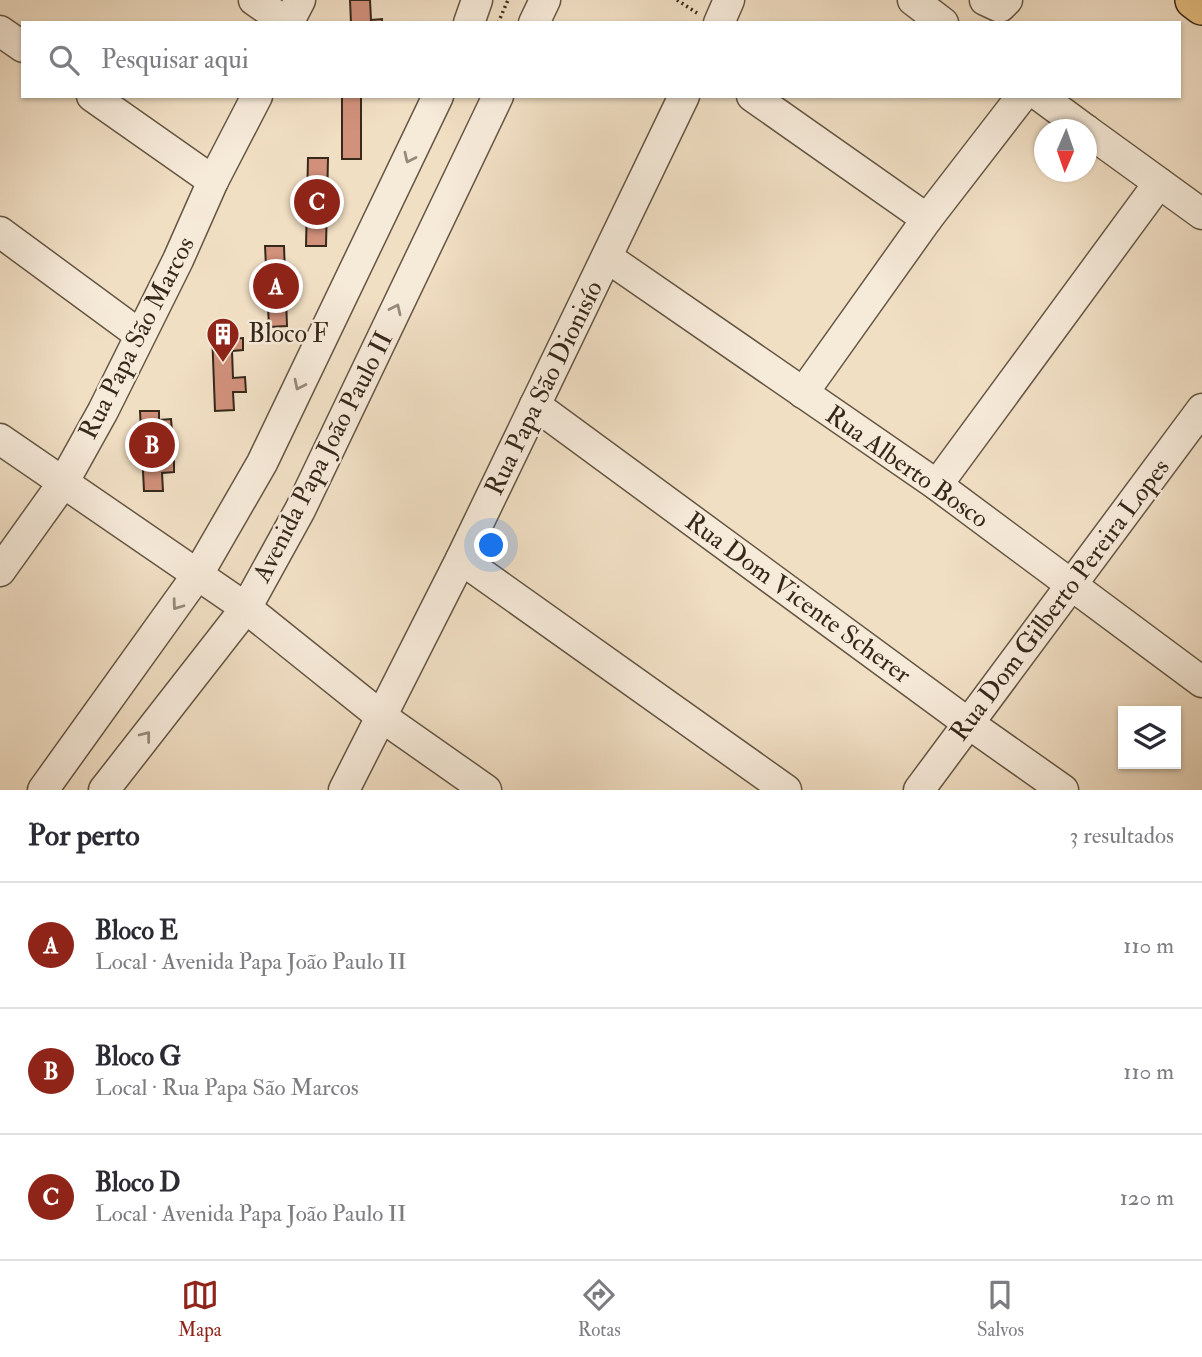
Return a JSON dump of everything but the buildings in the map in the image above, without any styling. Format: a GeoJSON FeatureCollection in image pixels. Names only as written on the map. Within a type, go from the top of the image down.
{"type":"FeatureCollection","features":[{"type":"Feature","properties":{"kind":"main road"},"geometry":{"type":"LineString","coordinates":[[1194,0],[1202,6]]}},
{"type":"Feature","properties":{"kind":"street"},"geometry":{"type":"LineString","coordinates":[[254,0],[285,21]]}},
{"type":"Feature","properties":{"kind":"street"},"geometry":{"type":"LineString","coordinates":[[289,21],[300,0]]}},
{"type":"Feature","properties":{"kind":"street"},"geometry":{"type":"LineString","coordinates":[[470,21],[477,0]]}},
{"type":"Feature","properties":{"kind":"street"},"geometry":{"type":"LineString","coordinates":[[535,21],[545,0]]}},
{"type":"Feature","properties":{"kind":"street"},"geometry":{"type":"LineString","coordinates":[[720,21],[729,0]]}},
{"type":"Feature","properties":{"kind":"street"},"geometry":{"type":"LineString","coordinates":[[985,0],[1000,7],[1007,0]]}},
{"type":"Feature","properties":{"kind":"street"},"geometry":{"type":"LineString","coordinates":[[0,31],[21,46]]}},
{"type":"Feature","properties":{"kind":"street"},"geometry":{"type":"LineString","coordinates":[[95,98],[213,181]]}},
{"type":"Feature","properties":{"kind":"street","name":"Rua Papa São Marcos"},"geometry":{"type":"LineString","coordinates":[[0,571],[62,482],[103,411],[213,181],[256,98]]}},
{"type":"Feature","properties":{"kind":"street","name":"Avenida Papa João Paulo II"},"geometry":{"type":"LineString","coordinates":[[43,790],[198,574],[262,463],[437,98]]}},
{"type":"Feature","properties":{"kind":"street","name":"Avenida Papa João Paulo II"},"geometry":{"type":"LineString","coordinates":[[104,790],[247,608],[300,510],[497,98]]}},
{"type":"Feature","properties":{"kind":"street","name":"Rua Papa São Dionisío"},"geometry":{"type":"LineString","coordinates":[[344,790],[461,559],[683,98]]}},
{"type":"Feature","properties":{"kind":"street"},"geometry":{"type":"LineString","coordinates":[[755,98],[927,219]]}},
{"type":"Feature","properties":{"kind":"street"},"geometry":{"type":"LineString","coordinates":[[803,393],[927,219],[1021,98]]}},
{"type":"Feature","properties":{"kind":"street"},"geometry":{"type":"LineString","coordinates":[[1043,98],[1071,119]]}},
{"type":"Feature","properties":{"kind":"street"},"geometry":{"type":"LineString","coordinates":[[1097,138],[1202,214]]}},
{"type":"Feature","properties":{"kind":"street"},"geometry":{"type":"LineString","coordinates":[[937,485],[1159,183]]}},
{"type":"Feature","properties":{"kind":"street"},"geometry":{"type":"LineString","coordinates":[[0,232],[140,335]]}},
{"type":"Feature","properties":{"kind":"street","name":"Rua Alberto Bosco"},"geometry":{"type":"LineString","coordinates":[[608,258],[937,485],[1202,682]]}},
{"type":"Feature","properties":{"kind":"street","name":"Rua Dom Vicente Scherer"},"geometry":{"type":"LineString","coordinates":[[535,405],[1063,790]]}},
{"type":"Feature","properties":{"kind":"street","name":"Rua Dom Gilberto Pereira Lopes"},"geometry":{"type":"LineString","coordinates":[[919,790],[1202,410]]}},
{"type":"Feature","properties":{"kind":"street"},"geometry":{"type":"LineString","coordinates":[[0,439],[247,608],[382,717],[486,790]]}},
{"type":"Feature","properties":{"kind":"street"},"geometry":{"type":"LineString","coordinates":[[461,559],[786,790]]}},
{"type":"Feature","properties":{"kind":"path"},"geometry":{"type":"LineString","coordinates":[[499,21],[508,0]]}},
{"type":"Feature","properties":{"kind":"place","name":"Bloco D"},"geometry":{"type":"Point","coordinates":[317,202]}},
{"type":"Feature","properties":{"kind":"place","name":"Bloco E"},"geometry":{"type":"Point","coordinates":[276,286]}},
{"type":"Feature","properties":{"kind":"place","name":"Bloco F"},"geometry":{"type":"Point","coordinates":[223,364]}},
{"type":"Feature","properties":{"kind":"place","name":"Bloco G"},"geometry":{"type":"Point","coordinates":[152,445]}}]}
